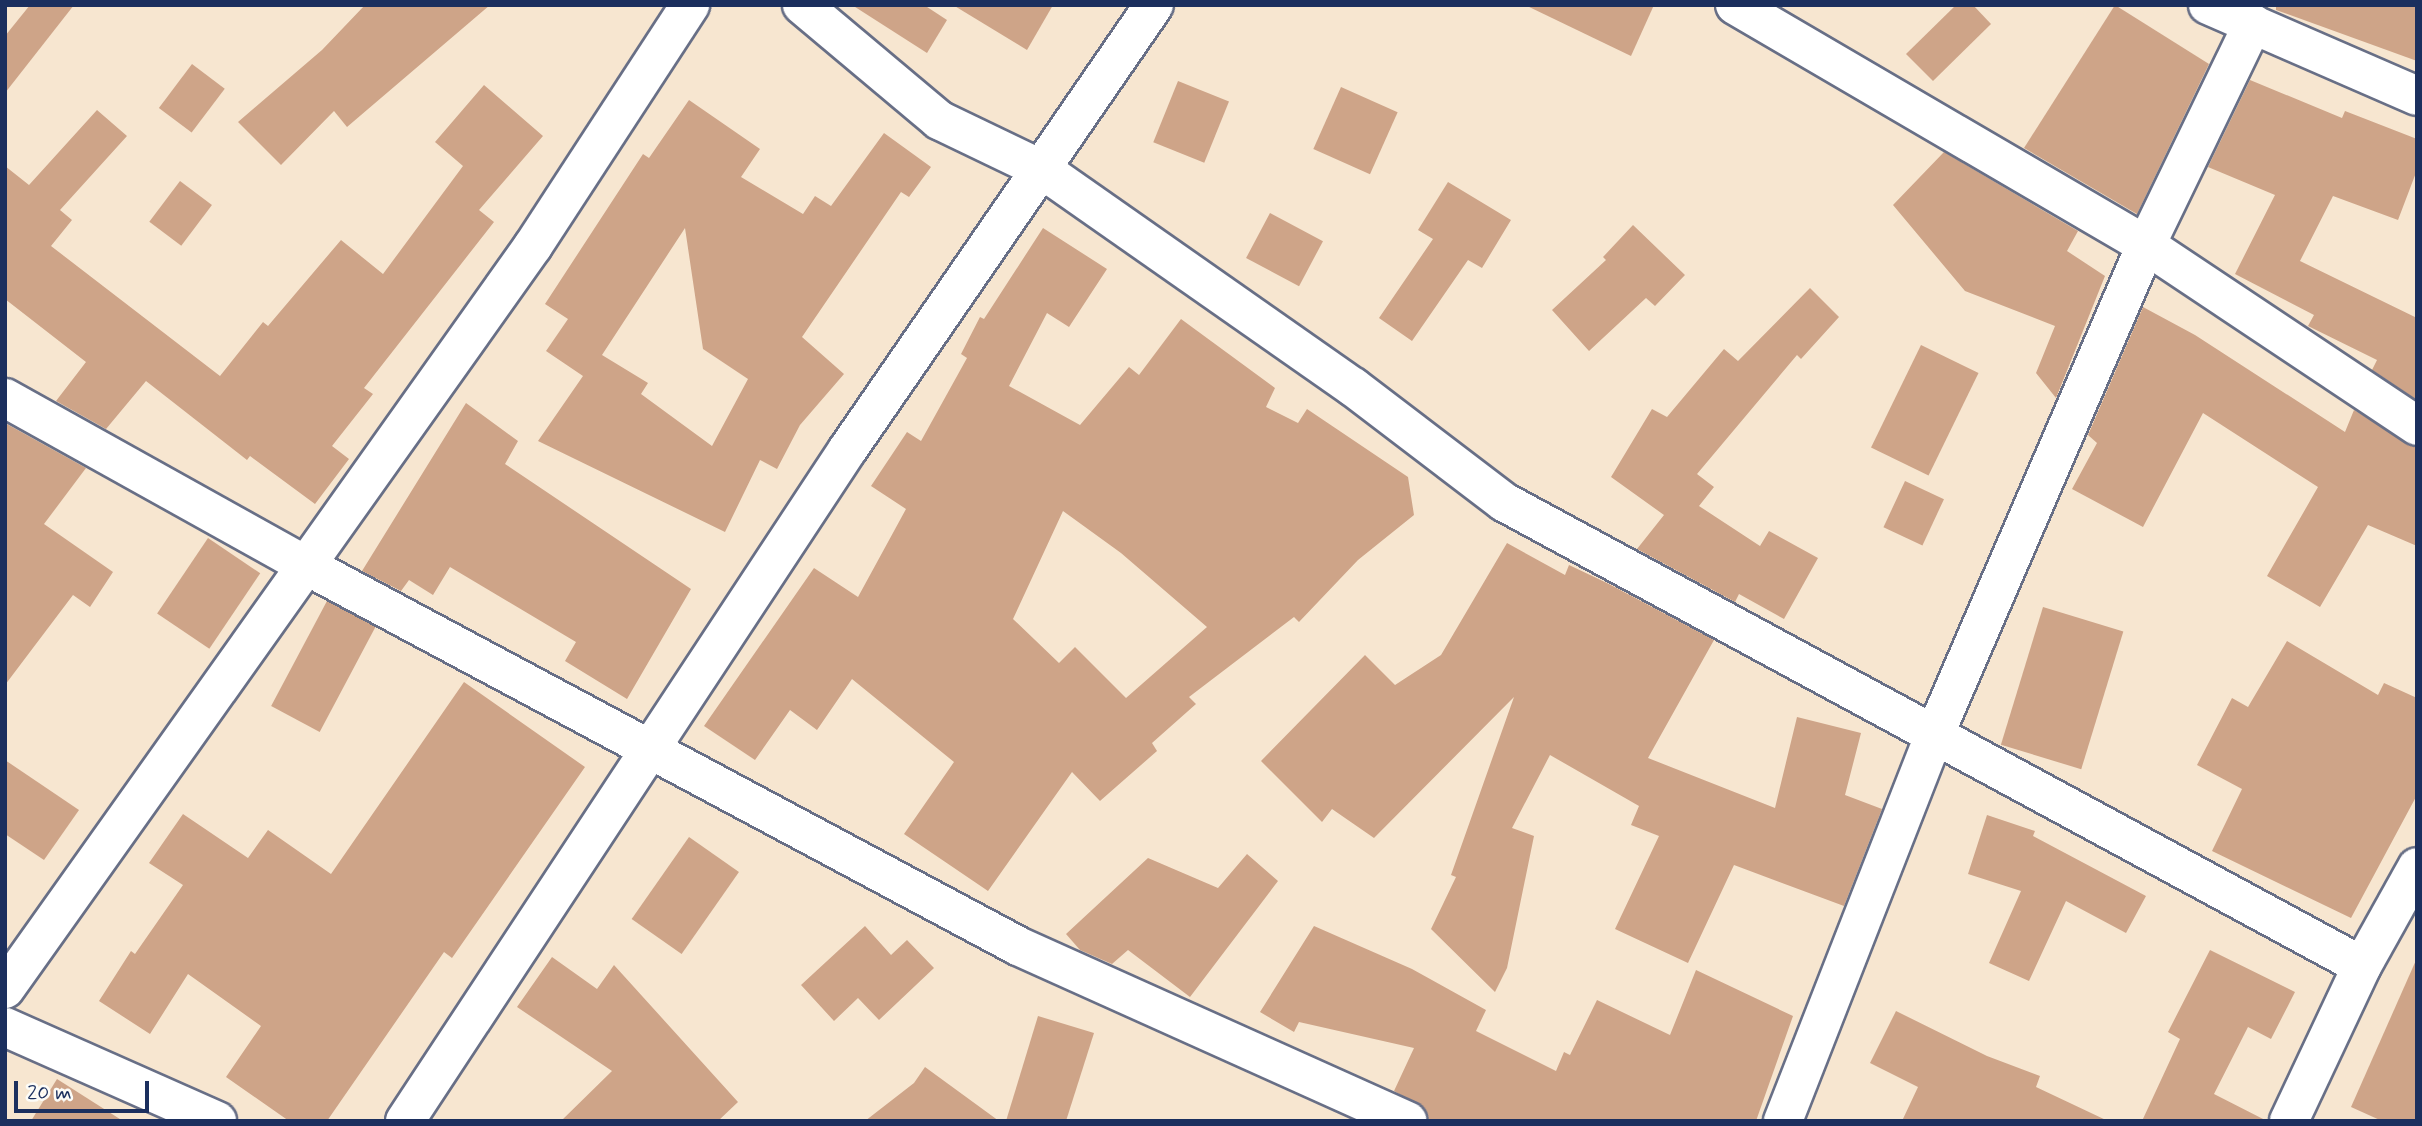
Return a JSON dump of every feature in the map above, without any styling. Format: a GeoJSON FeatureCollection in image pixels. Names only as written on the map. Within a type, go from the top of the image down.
{"type":"FeatureCollection","features":[{"type":"Feature","properties":{"kind":"street"},"geometry":{"type":"LineString","coordinates":[[5,989],[533,246],[690,5]]}},
{"type":"Feature","properties":{"kind":"street"},"geometry":{"type":"LineString","coordinates":[[802,5],[939,120],[1043,170],[1353,387],[1504,502],[1933,738],[2075,807],[2362,966]]}},
{"type":"Feature","properties":{"kind":"street"},"geometry":{"type":"LineString","coordinates":[[405,1121],[848,449],[1043,170],[1154,5]]}},
{"type":"Feature","properties":{"kind":"street"},"geometry":{"type":"LineString","coordinates":[[1735,5],[2146,245],[2417,426]]}},
{"type":"Feature","properties":{"kind":"street"},"geometry":{"type":"LineString","coordinates":[[2208,5],[2417,96]]}},
{"type":"Feature","properties":{"kind":"street"},"geometry":{"type":"LineString","coordinates":[[1783,1121],[1933,738],[2146,245],[2253,24]]}},
{"type":"Feature","properties":{"kind":"street"},"geometry":{"type":"LineString","coordinates":[[5,398],[307,566],[1018,946],[1407,1121]]}},
{"type":"Feature","properties":{"kind":"street"},"geometry":{"type":"LineString","coordinates":[[2289,1121],[2362,966],[2417,867]]}},
{"type":"Feature","properties":{"kind":"street"},"geometry":{"type":"LineString","coordinates":[[5,1027],[217,1121]]}},
{"type":"Feature","properties":{"kind":"building"},"geometry":{"type":"Polygon","coordinates":[[[30,5],[74,5],[5,93],[5,36],[30,5]]]}},
{"type":"Feature","properties":{"kind":"building"},"geometry":{"type":"Polygon","coordinates":[[[365,5],[490,5],[347,127],[334,111],[281,165],[238,122],[322,50],[365,5]]]}},
{"type":"Feature","properties":{"kind":"building"},"geometry":{"type":"Polygon","coordinates":[[[852,5],[924,5],[947,20],[927,53],[852,5]]]}},
{"type":"Feature","properties":{"kind":"building"},"geometry":{"type":"Polygon","coordinates":[[[953,5],[1053,5],[1027,50],[953,5]]]}},
{"type":"Feature","properties":{"kind":"building"},"geometry":{"type":"Polygon","coordinates":[[[1525,5],[1654,5],[1631,56],[1525,5]]]}},
{"type":"Feature","properties":{"kind":"building"},"geometry":{"type":"Polygon","coordinates":[[[1956,5],[1973,5],[1991,24],[1933,81],[1906,54],[1956,5]]]}},
{"type":"Feature","properties":{"kind":"building"},"geometry":{"type":"Polygon","coordinates":[[[2115,5],[2209,64],[2137,214],[2024,148],[2115,5]]]}},
{"type":"Feature","properties":{"kind":"building"},"geometry":{"type":"Polygon","coordinates":[[[2276,5],[2417,5],[2417,61],[2276,10],[2276,5]]]}},
{"type":"Feature","properties":{"kind":"building"},"geometry":{"type":"Polygon","coordinates":[[[192,64],[225,89],[192,133],[159,108],[192,64]]]}},
{"type":"Feature","properties":{"kind":"building"},"geometry":{"type":"Polygon","coordinates":[[[2250,80],[2342,118],[2345,111],[2417,139],[2417,170],[2398,220],[2333,196],[2300,261],[2417,318],[2417,400],[2372,370],[2377,360],[2308,326],[2314,315],[2235,274],[2275,195],[2208,167],[2250,80]]]}},
{"type":"Feature","properties":{"kind":"building"},"geometry":{"type":"Polygon","coordinates":[[[1178,81],[1229,102],[1204,163],[1153,142],[1178,81]]]}},
{"type":"Feature","properties":{"kind":"building"},"geometry":{"type":"Polygon","coordinates":[[[484,85],[543,136],[479,210],[494,222],[364,388],[373,394],[332,446],[349,459],[315,504],[250,456],[247,460],[146,381],[106,429],[56,401],[86,362],[5,299],[5,166],[29,185],[97,110],[127,136],[60,210],[72,220],[51,246],[220,376],[263,322],[268,326],[341,240],[383,274],[463,166],[435,142],[484,85]]]}},
{"type":"Feature","properties":{"kind":"building"},"geometry":{"type":"Polygon","coordinates":[[[1341,87],[1398,112],[1370,174],[1313,149],[1341,87]]]}},
{"type":"Feature","properties":{"kind":"building"},"geometry":{"type":"Polygon","coordinates":[[[689,100],[760,149],[741,177],[803,214],[815,196],[831,206],[884,133],[931,167],[909,197],[901,192],[802,337],[844,374],[800,425],[777,469],[760,460],[725,532],[538,441],[583,376],[546,351],[568,319],[545,304],[643,154],[649,158],[689,100]],[[685,228],[602,355],[648,383],[641,394],[712,446],[748,379],[703,349],[685,228]]]}},
{"type":"Feature","properties":{"kind":"building"},"geometry":{"type":"Polygon","coordinates":[[[1944,152],[2078,231],[2067,251],[2105,276],[2056,398],[2036,373],[2055,326],[1965,291],[1893,205],[1944,152]]]}},
{"type":"Feature","properties":{"kind":"building"},"geometry":{"type":"Polygon","coordinates":[[[180,181],[212,205],[181,246],[149,222],[180,181]]]}},
{"type":"Feature","properties":{"kind":"building"},"geometry":{"type":"Polygon","coordinates":[[[1448,182],[1511,220],[1482,268],[1468,260],[1412,341],[1379,318],[1433,239],[1418,230],[1448,182]]]}},
{"type":"Feature","properties":{"kind":"building"},"geometry":{"type":"Polygon","coordinates":[[[1270,213],[1323,241],[1299,286],[1246,258],[1270,213]]]}},
{"type":"Feature","properties":{"kind":"building"},"geometry":{"type":"Polygon","coordinates":[[[1633,225],[1685,275],[1655,306],[1646,298],[1589,351],[1552,310],[1606,260],[1603,257],[1633,225]]]}},
{"type":"Feature","properties":{"kind":"building"},"geometry":{"type":"Polygon","coordinates":[[[1043,228],[1107,269],[1069,327],[1047,313],[1009,386],[1080,425],[1129,367],[1139,375],[1181,319],[1275,388],[1266,407],[1298,423],[1307,409],[1408,477],[1414,515],[1358,560],[1299,622],[1294,617],[1189,697],[1196,704],[1152,743],[1157,751],[1100,801],[1072,772],[988,891],[904,834],[954,762],[852,679],[817,730],[790,710],[755,760],[704,726],[814,568],[858,597],[906,509],[871,486],[907,432],[921,441],[967,358],[961,354],[980,317],[984,319],[1043,228]],[[1063,511],[1013,619],[1059,663],[1075,647],[1126,698],[1207,627],[1121,553],[1063,511]]]}},
{"type":"Feature","properties":{"kind":"building"},"geometry":{"type":"Polygon","coordinates":[[[1810,288],[1839,317],[1801,359],[1797,355],[1697,474],[1714,487],[1699,506],[1760,546],[1769,531],[1818,558],[1784,619],[1739,594],[1735,602],[1637,549],[1664,515],[1611,477],[1652,409],[1667,417],[1724,349],[1738,361],[1810,288]]]}},
{"type":"Feature","properties":{"kind":"building"},"geometry":{"type":"Polygon","coordinates":[[[2143,307],[2195,335],[2345,432],[2354,410],[2417,448],[2417,546],[2368,525],[2320,607],[2267,576],[2318,487],[2203,413],[2143,527],[2072,489],[2097,443],[2088,435],[2143,307]]]}},
{"type":"Feature","properties":{"kind":"building"},"geometry":{"type":"Polygon","coordinates":[[[1921,345],[1979,373],[1929,476],[1871,447],[1921,345]]]}},
{"type":"Feature","properties":{"kind":"building"},"geometry":{"type":"Polygon","coordinates":[[[466,403],[518,441],[505,464],[691,589],[627,699],[565,661],[576,642],[450,567],[433,595],[409,580],[401,591],[362,571],[466,403]]]}},
{"type":"Feature","properties":{"kind":"building"},"geometry":{"type":"Polygon","coordinates":[[[5,423],[86,468],[44,524],[113,572],[90,607],[73,595],[5,685],[5,423]]]}},
{"type":"Feature","properties":{"kind":"building"},"geometry":{"type":"Polygon","coordinates":[[[1905,481],[1944,499],[1922,545],[1883,527],[1905,481]]]}},
{"type":"Feature","properties":{"kind":"building"},"geometry":{"type":"Polygon","coordinates":[[[208,538],[260,573],[209,649],[157,613],[208,538]]]}},
{"type":"Feature","properties":{"kind":"building"},"geometry":{"type":"Polygon","coordinates":[[[1507,543],[1565,575],[1569,565],[1714,640],[1648,758],[1775,808],[1797,717],[1861,733],[1845,795],[1882,809],[1844,906],[1734,865],[1688,963],[1615,929],[1659,836],[1631,825],[1639,806],[1550,755],[1512,828],[1534,836],[1507,968],[1495,992],[1431,929],[1456,877],[1451,875],[1514,697],[1374,838],[1332,809],[1322,822],[1261,761],[1365,655],[1395,685],[1441,655],[1507,543]]]}},
{"type":"Feature","properties":{"kind":"building"},"geometry":{"type":"Polygon","coordinates":[[[327,601],[376,627],[320,732],[271,706],[327,601]]]}},
{"type":"Feature","properties":{"kind":"building"},"geometry":{"type":"Polygon","coordinates":[[[2043,607],[2123,632],[2081,769],[2001,745],[2043,607]]]}},
{"type":"Feature","properties":{"kind":"building"},"geometry":{"type":"Polygon","coordinates":[[[2287,641],[2378,695],[2384,683],[2417,698],[2417,795],[2351,918],[2212,851],[2242,789],[2197,765],[2232,698],[2248,707],[2287,641]]]}},
{"type":"Feature","properties":{"kind":"building"},"geometry":{"type":"Polygon","coordinates":[[[464,682],[585,767],[452,958],[444,952],[327,1121],[289,1121],[226,1077],[261,1026],[188,974],[150,1034],[99,1001],[131,951],[135,954],[183,885],[149,863],[183,814],[248,858],[268,830],[331,874],[464,682]]]}},
{"type":"Feature","properties":{"kind":"building"},"geometry":{"type":"Polygon","coordinates":[[[5,760],[79,810],[44,860],[5,834],[5,760]]]}},
{"type":"Feature","properties":{"kind":"building"},"geometry":{"type":"Polygon","coordinates":[[[1987,815],[2035,831],[2033,836],[2146,896],[2126,933],[2066,901],[2029,981],[1989,963],[2021,891],[1968,874],[1987,815]]]}},
{"type":"Feature","properties":{"kind":"building"},"geometry":{"type":"Polygon","coordinates":[[[689,837],[739,872],[682,954],[632,919],[689,837]]]}},
{"type":"Feature","properties":{"kind":"building"},"geometry":{"type":"Polygon","coordinates":[[[1247,854],[1278,881],[1190,997],[1128,950],[1112,964],[1080,950],[1066,934],[1148,858],[1218,888],[1247,854]]]}},
{"type":"Feature","properties":{"kind":"building"},"geometry":{"type":"Polygon","coordinates":[[[865,926],[891,955],[907,940],[934,968],[879,1020],[858,998],[834,1021],[801,985],[865,926]]]}},
{"type":"Feature","properties":{"kind":"building"},"geometry":{"type":"Polygon","coordinates":[[[1314,926],[1412,969],[1486,1010],[1476,1031],[1556,1071],[1564,1052],[1570,1055],[1597,1000],[1670,1035],[1696,970],[1793,1016],[1756,1121],[1429,1121],[1424,1108],[1394,1091],[1414,1048],[1299,1022],[1294,1032],[1260,1012],[1314,926]]]}},
{"type":"Feature","properties":{"kind":"building"},"geometry":{"type":"Polygon","coordinates":[[[2210,950],[2295,992],[2271,1039],[2248,1027],[2214,1094],[2267,1121],[2142,1121],[2180,1039],[2168,1032],[2210,950]]]}},
{"type":"Feature","properties":{"kind":"building"},"geometry":{"type":"Polygon","coordinates":[[[552,957],[597,989],[614,965],[738,1102],[718,1121],[561,1121],[612,1071],[517,1007],[552,957]]]}},
{"type":"Feature","properties":{"kind":"building"},"geometry":{"type":"Polygon","coordinates":[[[2417,958],[2417,1121],[2382,1121],[2351,1107],[2417,958]]]}},
{"type":"Feature","properties":{"kind":"building"},"geometry":{"type":"Polygon","coordinates":[[[1896,1011],[1987,1056],[2040,1076],[2036,1087],[2108,1121],[1902,1121],[1918,1087],[1870,1063],[1896,1011]]]}},
{"type":"Feature","properties":{"kind":"building"},"geometry":{"type":"Polygon","coordinates":[[[1038,1016],[1094,1033],[1066,1121],[1006,1121],[1038,1016]]]}},
{"type":"Feature","properties":{"kind":"building"},"geometry":{"type":"Polygon","coordinates":[[[925,1067],[999,1121],[865,1121],[914,1083],[925,1067]]]}},
{"type":"Feature","properties":{"kind":"building"},"geometry":{"type":"Polygon","coordinates":[[[57,1079],[123,1121],[31,1121],[57,1079]]]}}]}
